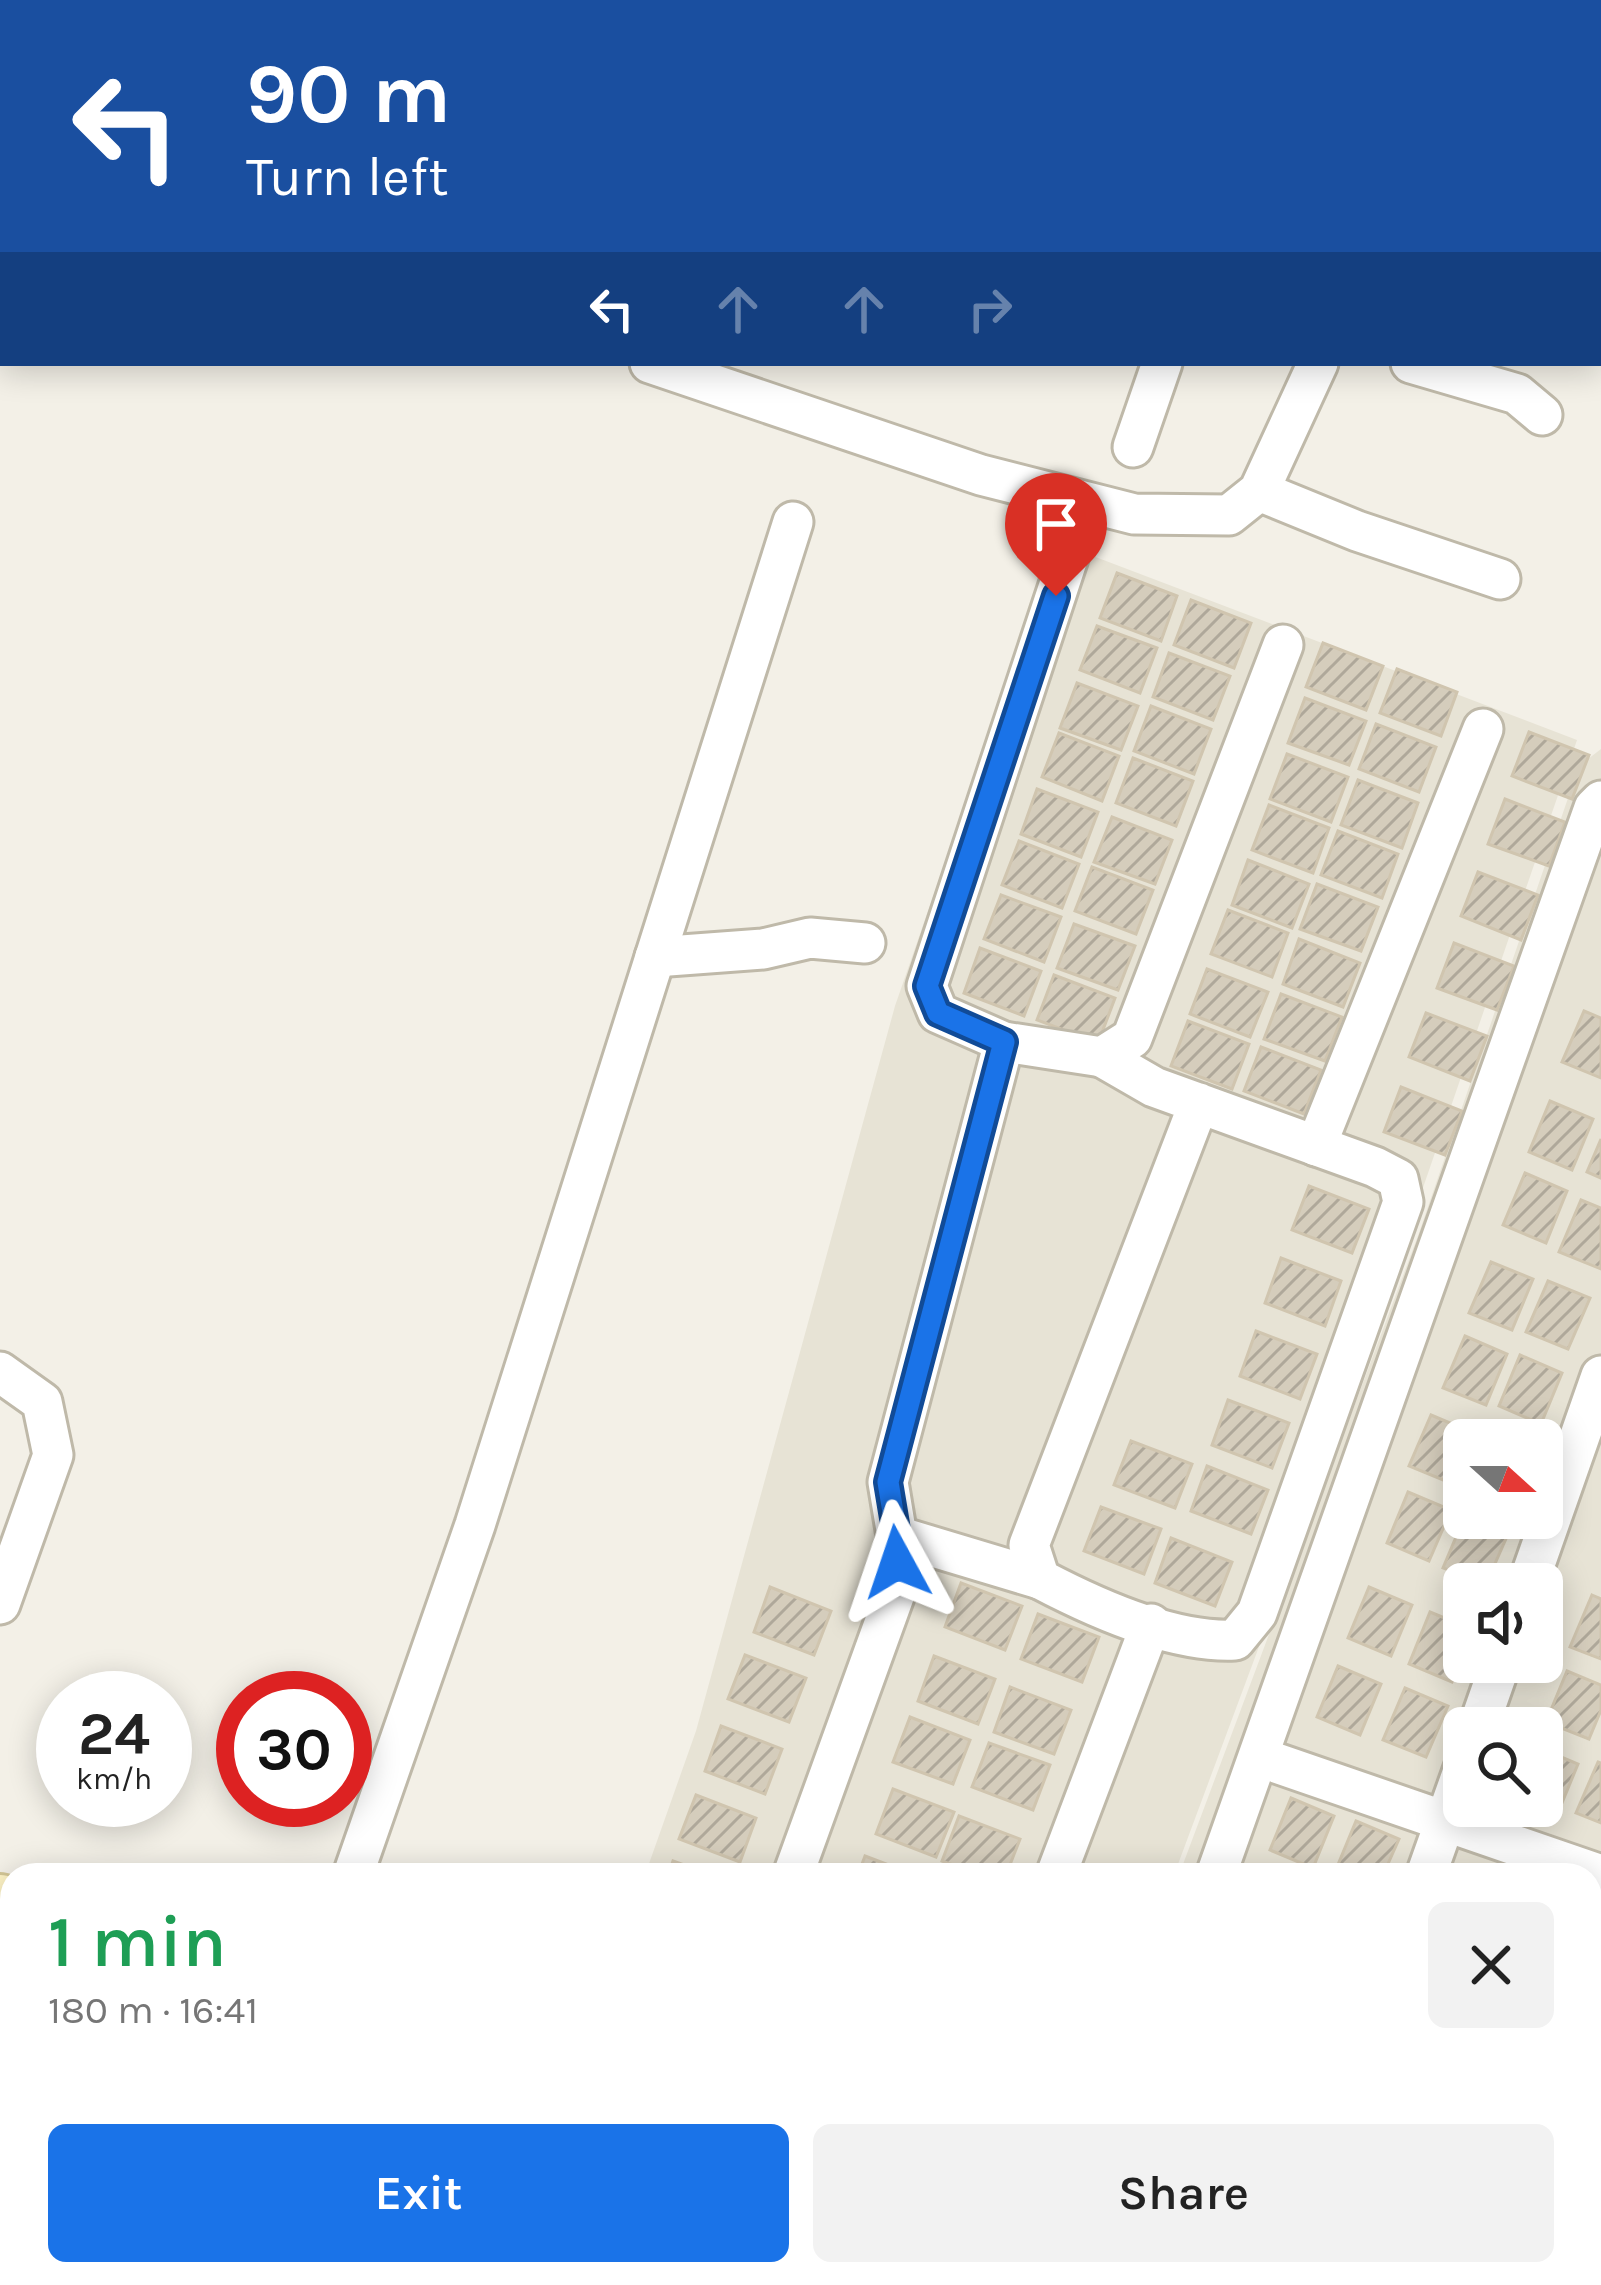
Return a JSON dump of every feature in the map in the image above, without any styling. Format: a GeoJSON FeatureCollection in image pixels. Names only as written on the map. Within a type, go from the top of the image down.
{"type":"FeatureCollection","features":[{"type":"Feature","properties":{"kind":"street"},"geometry":{"type":"LineString","coordinates":[[659,366],[981,475],[1134,514],[1229,515],[1259,491],[1317,366]]}},
{"type":"Feature","properties":{"kind":"street"},"geometry":{"type":"LineString","coordinates":[[1133,446],[1161,366]]}},
{"type":"Feature","properties":{"kind":"street"},"geometry":{"type":"LineString","coordinates":[[1421,366],[1517,394],[1542,415]]}},
{"type":"Feature","properties":{"kind":"street"},"geometry":{"type":"LineString","coordinates":[[1259,491],[1358,531],[1500,579]]}},
{"type":"Feature","properties":{"kind":"street"},"geometry":{"type":"LineString","coordinates":[[356,1863],[482,1502],[793,522]]}},
{"type":"Feature","properties":{"kind":"street"},"geometry":{"type":"LineString","coordinates":[[897,1536],[1040,1579],[1083,1601],[1203,1641],[1235,1640],[1257,1613],[1403,1202],[1398,1179],[1154,1087],[1102,1057],[1004,1042],[938,1013],[927,986],[1070,552]]}},
{"type":"Feature","properties":{"kind":"street"},"geometry":{"type":"LineString","coordinates":[[1102,1057],[1132,1038],[1283,645]]}},
{"type":"Feature","properties":{"kind":"street"},"geometry":{"type":"LineString","coordinates":[[1316,1146],[1483,729]]}},
{"type":"Feature","properties":{"kind":"street"},"geometry":{"type":"LineString","coordinates":[[1220,1863],[1594,808],[1601,801]]}},
{"type":"Feature","properties":{"kind":"street"},"geometry":{"type":"LineString","coordinates":[[655,956],[763,949],[811,938],[865,943]]}},
{"type":"Feature","properties":{"kind":"street"},"geometry":{"type":"LineString","coordinates":[[797,1863],[897,1588],[897,1536],[888,1482],[1004,1042]]}},
{"type":"Feature","properties":{"kind":"street"},"geometry":{"type":"LineString","coordinates":[[1040,1579],[1029,1545],[1198,1103]]}},
{"type":"Feature","properties":{"kind":"street"},"geometry":{"type":"LineString","coordinates":[[0,1372],[42,1402],[53,1455],[0,1604]]}},
{"type":"Feature","properties":{"kind":"street"},"geometry":{"type":"LineString","coordinates":[[1535,1563],[1601,1376]]}},
{"type":"Feature","properties":{"kind":"street"},"geometry":{"type":"LineString","coordinates":[[1061,1863],[1151,1624]]}},
{"type":"Feature","properties":{"kind":"street"},"geometry":{"type":"LineString","coordinates":[[1259,1757],[1443,1821]]}},
{"type":"Feature","properties":{"kind":"street"},"geometry":{"type":"LineString","coordinates":[[1430,1863],[1443,1827]]}},
{"type":"Feature","properties":{"kind":"street"},"geometry":{"type":"LineString","coordinates":[[1460,1827],[1566,1863]]}},
{"type":"Feature","properties":{"kind":"shaded area"},"geometry":{"type":"Polygon","coordinates":[[[1056,542],[1577,740],[1340,1429],[1178,1863],[649,1863],[696,1731],[895,1006],[1056,542]]]}},
{"type":"Feature","properties":{"kind":"shaded area"},"geometry":{"type":"Polygon","coordinates":[[[1601,749],[1601,1863],[1183,1863],[1419,1233],[1579,766],[1601,749]]]}},
{"type":"Feature","properties":{"kind":"building"},"geometry":{"type":"Polygon","coordinates":[[[1117,573],[1177,596],[1161,641],[1100,618],[1117,573]]]}},
{"type":"Feature","properties":{"kind":"building"},"geometry":{"type":"Polygon","coordinates":[[[1191,600],[1251,623],[1234,668],[1174,645],[1191,600]]]}},
{"type":"Feature","properties":{"kind":"building"},"geometry":{"type":"Polygon","coordinates":[[[1097,626],[1157,648],[1140,693],[1080,670],[1097,626]]]}},
{"type":"Feature","properties":{"kind":"building"},"geometry":{"type":"Polygon","coordinates":[[[1323,643],[1383,666],[1366,710],[1306,687],[1323,643]]]}},
{"type":"Feature","properties":{"kind":"building"},"geometry":{"type":"Polygon","coordinates":[[[1169,653],[1230,676],[1213,720],[1153,697],[1169,653]]]}},
{"type":"Feature","properties":{"kind":"building"},"geometry":{"type":"Polygon","coordinates":[[[1397,669],[1457,692],[1441,736],[1380,713],[1397,669]]]}},
{"type":"Feature","properties":{"kind":"building"},"geometry":{"type":"Polygon","coordinates":[[[1077,683],[1138,706],[1121,750],[1060,728],[1077,683]]]}},
{"type":"Feature","properties":{"kind":"building"},"geometry":{"type":"Polygon","coordinates":[[[1305,698],[1366,721],[1349,765],[1288,743],[1305,698]]]}},
{"type":"Feature","properties":{"kind":"building"},"geometry":{"type":"Polygon","coordinates":[[[1151,706],[1211,729],[1194,774],[1134,751],[1151,706]]]}},
{"type":"Feature","properties":{"kind":"building"},"geometry":{"type":"Polygon","coordinates":[[[1376,724],[1436,747],[1419,792],[1359,769],[1376,724]]]}},
{"type":"Feature","properties":{"kind":"building"},"geometry":{"type":"Polygon","coordinates":[[[1529,732],[1589,755],[1572,799],[1512,776],[1529,732]]]}},
{"type":"Feature","properties":{"kind":"building"},"geometry":{"type":"Polygon","coordinates":[[[1059,733],[1119,756],[1102,801],[1042,777],[1059,733]]]}},
{"type":"Feature","properties":{"kind":"building"},"geometry":{"type":"Polygon","coordinates":[[[1287,754],[1348,777],[1331,822],[1270,799],[1287,754]]]}},
{"type":"Feature","properties":{"kind":"building"},"geometry":{"type":"Polygon","coordinates":[[[1133,758],[1193,781],[1176,826],[1116,803],[1133,758]]]}},
{"type":"Feature","properties":{"kind":"building"},"geometry":{"type":"Polygon","coordinates":[[[1358,780],[1418,803],[1402,848],[1341,825],[1358,780]]]}},
{"type":"Feature","properties":{"kind":"building"},"geometry":{"type":"Polygon","coordinates":[[[1037,789],[1098,812],[1081,857],[1021,834],[1037,789]]]}},
{"type":"Feature","properties":{"kind":"building"},"geometry":{"type":"Polygon","coordinates":[[[1505,799],[1565,822],[1549,866],[1488,844],[1505,799]]]}},
{"type":"Feature","properties":{"kind":"building"},"geometry":{"type":"Polygon","coordinates":[[[1269,805],[1329,828],[1313,873],[1252,850],[1269,805]]]}},
{"type":"Feature","properties":{"kind":"building"},"geometry":{"type":"Polygon","coordinates":[[[1112,817],[1172,840],[1155,884],[1094,862],[1112,817]]]}},
{"type":"Feature","properties":{"kind":"building"},"geometry":{"type":"Polygon","coordinates":[[[1338,831],[1398,854],[1382,898],[1321,875],[1338,831]]]}},
{"type":"Feature","properties":{"kind":"building"},"geometry":{"type":"Polygon","coordinates":[[[1019,841],[1079,864],[1062,908],[1002,885],[1019,841]]]}},
{"type":"Feature","properties":{"kind":"building"},"geometry":{"type":"Polygon","coordinates":[[[1248,860],[1309,884],[1292,928],[1232,905],[1248,860]]]}},
{"type":"Feature","properties":{"kind":"building"},"geometry":{"type":"Polygon","coordinates":[[[1092,867],[1153,890],[1136,934],[1075,911],[1092,867]]]}},
{"type":"Feature","properties":{"kind":"building"},"geometry":{"type":"Polygon","coordinates":[[[1478,872],[1538,895],[1521,940],[1461,916],[1478,872]]]}},
{"type":"Feature","properties":{"kind":"building"},"geometry":{"type":"Polygon","coordinates":[[[1317,884],[1378,907],[1361,951],[1300,929],[1317,884]]]}},
{"type":"Feature","properties":{"kind":"building"},"geometry":{"type":"Polygon","coordinates":[[[1001,895],[1061,917],[1044,962],[984,939],[1001,895]]]}},
{"type":"Feature","properties":{"kind":"building"},"geometry":{"type":"Polygon","coordinates":[[[1228,910],[1288,933],[1272,977],[1211,954],[1228,910]]]}},
{"type":"Feature","properties":{"kind":"building"},"geometry":{"type":"Polygon","coordinates":[[[1074,924],[1135,946],[1118,990],[1057,968],[1074,924]]]}},
{"type":"Feature","properties":{"kind":"building"},"geometry":{"type":"Polygon","coordinates":[[[1299,939],[1360,963],[1343,1007],[1283,984],[1299,939]]]}},
{"type":"Feature","properties":{"kind":"building"},"geometry":{"type":"Polygon","coordinates":[[[1454,943],[1514,966],[1497,1010],[1437,988],[1454,943]]]}},
{"type":"Feature","properties":{"kind":"building"},"geometry":{"type":"Polygon","coordinates":[[[980,948],[1041,971],[1024,1016],[964,993],[980,948]]]}},
{"type":"Feature","properties":{"kind":"building"},"geometry":{"type":"Polygon","coordinates":[[[1207,969],[1268,992],[1250,1037],[1190,1014],[1207,969]]]}},
{"type":"Feature","properties":{"kind":"building"},"geometry":{"type":"Polygon","coordinates":[[[1054,975],[1115,998],[1098,1043],[1037,1020],[1054,975]]]}},
{"type":"Feature","properties":{"kind":"building"},"geometry":{"type":"Polygon","coordinates":[[[1281,994],[1342,1017],[1325,1061],[1264,1039],[1281,994]]]}},
{"type":"Feature","properties":{"kind":"building"},"geometry":{"type":"Polygon","coordinates":[[[1584,1011],[1601,1018],[1601,1078],[1562,1062],[1584,1011]]]}},
{"type":"Feature","properties":{"kind":"building"},"geometry":{"type":"Polygon","coordinates":[[[1426,1013],[1487,1036],[1470,1081],[1409,1057],[1426,1013]]]}},
{"type":"Feature","properties":{"kind":"building"},"geometry":{"type":"Polygon","coordinates":[[[1188,1021],[1249,1044],[1232,1089],[1171,1066],[1188,1021]]]}},
{"type":"Feature","properties":{"kind":"building"},"geometry":{"type":"Polygon","coordinates":[[[1261,1047],[1321,1070],[1304,1114],[1244,1091],[1261,1047]]]}},
{"type":"Feature","properties":{"kind":"building"},"geometry":{"type":"Polygon","coordinates":[[[1401,1087],[1462,1111],[1445,1155],[1384,1132],[1401,1087]]]}},
{"type":"Feature","properties":{"kind":"building"},"geometry":{"type":"Polygon","coordinates":[[[1550,1101],[1593,1119],[1572,1170],[1529,1152],[1550,1101]]]}},
{"type":"Feature","properties":{"kind":"building"},"geometry":{"type":"Polygon","coordinates":[[[1601,1139],[1601,1178],[1587,1172],[1601,1139]]]}},
{"type":"Feature","properties":{"kind":"building"},"geometry":{"type":"Polygon","coordinates":[[[1525,1173],[1567,1191],[1546,1243],[1503,1225],[1525,1173]]]}},
{"type":"Feature","properties":{"kind":"building"},"geometry":{"type":"Polygon","coordinates":[[[1309,1186],[1369,1209],[1352,1253],[1292,1230],[1309,1186]]]}},
{"type":"Feature","properties":{"kind":"building"},"geometry":{"type":"Polygon","coordinates":[[[1581,1200],[1601,1208],[1601,1269],[1559,1252],[1581,1200]]]}},
{"type":"Feature","properties":{"kind":"building"},"geometry":{"type":"Polygon","coordinates":[[[1281,1258],[1341,1281],[1325,1326],[1265,1303],[1281,1258]]]}},
{"type":"Feature","properties":{"kind":"building"},"geometry":{"type":"Polygon","coordinates":[[[1491,1262],[1533,1279],[1512,1330],[1469,1313],[1491,1262]]]}},
{"type":"Feature","properties":{"kind":"building"},"geometry":{"type":"Polygon","coordinates":[[[1548,1281],[1590,1298],[1568,1349],[1526,1332],[1548,1281]]]}},
{"type":"Feature","properties":{"kind":"building"},"geometry":{"type":"Polygon","coordinates":[[[1256,1331],[1317,1354],[1300,1399],[1240,1376],[1256,1331]]]}},
{"type":"Feature","properties":{"kind":"building"},"geometry":{"type":"Polygon","coordinates":[[[1465,1336],[1507,1354],[1486,1405],[1443,1388],[1465,1336]]]}},
{"type":"Feature","properties":{"kind":"building"},"geometry":{"type":"Polygon","coordinates":[[[1520,1355],[1562,1373],[1543,1419],[1529,1419],[1499,1406],[1520,1355]]]}},
{"type":"Feature","properties":{"kind":"building"},"geometry":{"type":"Polygon","coordinates":[[[1228,1400],[1289,1423],[1272,1468],[1212,1445],[1228,1400]]]}},
{"type":"Feature","properties":{"kind":"building"},"geometry":{"type":"Polygon","coordinates":[[[1431,1415],[1443,1420],[1443,1480],[1409,1466],[1431,1415]]]}},
{"type":"Feature","properties":{"kind":"building"},"geometry":{"type":"Polygon","coordinates":[[[1131,1441],[1192,1464],[1175,1508],[1114,1485],[1131,1441]]]}},
{"type":"Feature","properties":{"kind":"building"},"geometry":{"type":"Polygon","coordinates":[[[1207,1466],[1268,1490],[1251,1534],[1191,1511],[1207,1466]]]}},
{"type":"Feature","properties":{"kind":"building"},"geometry":{"type":"Polygon","coordinates":[[[1408,1492],[1443,1507],[1443,1529],[1429,1561],[1387,1543],[1408,1492]]]}},
{"type":"Feature","properties":{"kind":"building"},"geometry":{"type":"Polygon","coordinates":[[[1101,1507],[1161,1529],[1144,1574],[1084,1551],[1101,1507]]]}},
{"type":"Feature","properties":{"kind":"building"},"geometry":{"type":"Polygon","coordinates":[[[1171,1538],[1232,1562],[1215,1606],[1155,1583],[1171,1538]]]}},
{"type":"Feature","properties":{"kind":"building"},"geometry":{"type":"Polygon","coordinates":[[[1455,1539],[1506,1539],[1495,1563],[1445,1563],[1455,1539]]]}},
{"type":"Feature","properties":{"kind":"building"},"geometry":{"type":"Polygon","coordinates":[[[961,1583],[1022,1606],[1005,1650],[945,1627],[961,1583]]]}},
{"type":"Feature","properties":{"kind":"building"},"geometry":{"type":"Polygon","coordinates":[[[770,1587],[831,1611],[814,1655],[754,1632],[770,1587]]]}},
{"type":"Feature","properties":{"kind":"building"},"geometry":{"type":"Polygon","coordinates":[[[1369,1587],[1412,1605],[1391,1656],[1348,1638],[1369,1587]]]}},
{"type":"Feature","properties":{"kind":"building"},"geometry":{"type":"Polygon","coordinates":[[[1592,1595],[1601,1599],[1601,1659],[1570,1647],[1592,1595]]]}},
{"type":"Feature","properties":{"kind":"building"},"geometry":{"type":"Polygon","coordinates":[[[1430,1612],[1443,1617],[1443,1678],[1409,1664],[1430,1612]]]}},
{"type":"Feature","properties":{"kind":"building"},"geometry":{"type":"Polygon","coordinates":[[[1038,1614],[1099,1637],[1082,1682],[1021,1659],[1038,1614]]]}},
{"type":"Feature","properties":{"kind":"building"},"geometry":{"type":"Polygon","coordinates":[[[745,1655],[806,1678],[789,1722],[728,1699],[745,1655]]]}},
{"type":"Feature","properties":{"kind":"building"},"geometry":{"type":"Polygon","coordinates":[[[934,1656],[995,1679],[978,1724],[918,1701],[934,1656]]]}},
{"type":"Feature","properties":{"kind":"building"},"geometry":{"type":"Polygon","coordinates":[[[1338,1666],[1381,1684],[1360,1735],[1317,1717],[1338,1666]]]}},
{"type":"Feature","properties":{"kind":"building"},"geometry":{"type":"Polygon","coordinates":[[[1567,1671],[1601,1685],[1601,1710],[1589,1739],[1563,1729],[1563,1707],[1552,1707],[1567,1671]]]}},
{"type":"Feature","properties":{"kind":"building"},"geometry":{"type":"Polygon","coordinates":[[[1010,1687],[1071,1710],[1054,1754],[994,1732],[1010,1687]]]}},
{"type":"Feature","properties":{"kind":"building"},"geometry":{"type":"Polygon","coordinates":[[[1405,1688],[1448,1706],[1443,1707],[1426,1757],[1383,1740],[1405,1688]]]}},
{"type":"Feature","properties":{"kind":"building"},"geometry":{"type":"Polygon","coordinates":[[[910,1717],[970,1740],[953,1784],[893,1762],[910,1717]]]}},
{"type":"Feature","properties":{"kind":"building"},"geometry":{"type":"Polygon","coordinates":[[[721,1726],[782,1749],[765,1794],[705,1771],[721,1726]]]}},
{"type":"Feature","properties":{"kind":"building"},"geometry":{"type":"Polygon","coordinates":[[[989,1743],[1050,1765],[1033,1810],[972,1787],[989,1743]]]}},
{"type":"Feature","properties":{"kind":"building"},"geometry":{"type":"Polygon","coordinates":[[[1563,1758],[1578,1764],[1563,1800],[1563,1758]]]}},
{"type":"Feature","properties":{"kind":"building"},"geometry":{"type":"Polygon","coordinates":[[[1601,1763],[1601,1823],[1576,1813],[1601,1763]]]}},
{"type":"Feature","properties":{"kind":"building"},"geometry":{"type":"Polygon","coordinates":[[[893,1789],[954,1812],[936,1857],[876,1834],[893,1789]]]}},
{"type":"Feature","properties":{"kind":"building"},"geometry":{"type":"Polygon","coordinates":[[[696,1795],[756,1818],[740,1862],[679,1839],[696,1795]]]}},
{"type":"Feature","properties":{"kind":"building"},"geometry":{"type":"Polygon","coordinates":[[[1291,1798],[1334,1816],[1315,1863],[1301,1863],[1270,1850],[1291,1798]]]}},
{"type":"Feature","properties":{"kind":"building"},"geometry":{"type":"Polygon","coordinates":[[[959,1816],[1020,1839],[1011,1863],[942,1861],[959,1816]]]}},
{"type":"Feature","properties":{"kind":"building"},"geometry":{"type":"Polygon","coordinates":[[[1356,1821],[1399,1839],[1388,1863],[1339,1863],[1356,1821]]]}},
{"type":"Feature","properties":{"kind":"route"},"geometry":{"type":"LineString","coordinates":[[897,1562],[888,1482],[1004,1042],[938,1013],[927,986],[1056,596]]}}]}
